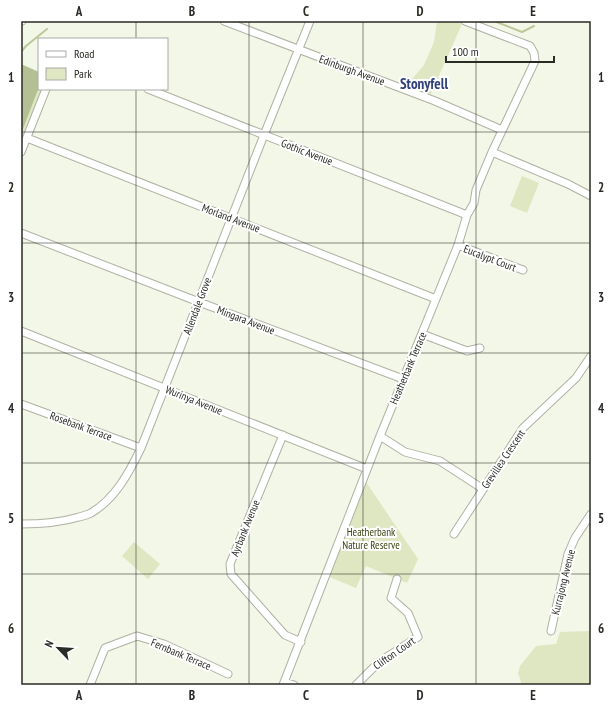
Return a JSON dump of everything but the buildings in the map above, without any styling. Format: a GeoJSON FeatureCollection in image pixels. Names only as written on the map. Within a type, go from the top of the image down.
{"type":"FeatureCollection","features":[{"type":"Feature","properties":{"kind":"street","name":"Edinburgh Avenue"},"geometry":{"type":"LineString","coordinates":[[224,21],[435,101],[502,130]]}},
{"type":"Feature","properties":{"kind":"street","name":"Allendale Grove"},"geometry":{"type":"LineString","coordinates":[[21,524],[47,524],[90,514],[109,499],[128,475],[142,448],[231,218],[310,21]]}},
{"type":"Feature","properties":{"kind":"street","name":"Heatherbank Terrace"},"geometry":{"type":"LineString","coordinates":[[284,684],[380,436],[458,245],[467,215],[474,203],[476,190],[502,130],[535,61],[534,53],[530,46],[465,21]]}},
{"type":"Feature","properties":{"kind":"street"},"geometry":{"type":"LineString","coordinates":[[21,152],[46,90]]}},
{"type":"Feature","properties":{"kind":"street","name":"Gothic Avenue"},"geometry":{"type":"LineString","coordinates":[[151,90],[467,215]]}},
{"type":"Feature","properties":{"kind":"street","name":"Morland Avenue"},"geometry":{"type":"LineString","coordinates":[[26,138],[436,298]]}},
{"type":"Feature","properties":{"kind":"street"},"geometry":{"type":"LineString","coordinates":[[492,152],[568,184],[591,196]]}},
{"type":"Feature","properties":{"kind":"street","name":"Mingara Avenue"},"geometry":{"type":"LineString","coordinates":[[21,233],[403,379]]}},
{"type":"Feature","properties":{"kind":"street","name":"Eucalypt Court"},"geometry":{"type":"LineString","coordinates":[[458,245],[523,270]]}},
{"type":"Feature","properties":{"kind":"street","name":"Wurinya Avenue"},"geometry":{"type":"LineString","coordinates":[[21,331],[368,469]]}},
{"type":"Feature","properties":{"kind":"street"},"geometry":{"type":"LineString","coordinates":[[422,334],[467,351],[480,348]]}},
{"type":"Feature","properties":{"kind":"street","name":"Grevillea Crescent"},"geometry":{"type":"LineString","coordinates":[[454,534],[523,428],[576,378],[591,356]]}},
{"type":"Feature","properties":{"kind":"street","name":"Rosebank Terrace"},"geometry":{"type":"LineString","coordinates":[[21,404],[142,448]]}},
{"type":"Feature","properties":{"kind":"street","name":"Ayrbank Avenue"},"geometry":{"type":"LineString","coordinates":[[283,435],[230,564],[231,574],[285,635],[300,642]]}},
{"type":"Feature","properties":{"kind":"street"},"geometry":{"type":"LineString","coordinates":[[380,436],[405,452],[440,461],[483,489]]}},
{"type":"Feature","properties":{"kind":"street","name":"Kurrajong Avenue"},"geometry":{"type":"LineString","coordinates":[[551,631],[568,554],[575,538],[590,516]]}},
{"type":"Feature","properties":{"kind":"street","name":"Clifton Court"},"geometry":{"type":"LineString","coordinates":[[356,685],[379,662],[418,637],[408,613],[391,598],[397,579]]}},
{"type":"Feature","properties":{"kind":"street","name":"Fernbank Terrace"},"geometry":{"type":"LineString","coordinates":[[90,685],[104,648],[137,636],[164,644],[228,674]]}},
{"type":"Feature","properties":{"kind":"street"},"geometry":{"type":"LineString","coordinates":[[284,684],[294,685]]}},
{"type":"Feature","properties":{"kind":"green space"},"geometry":{"type":"Polygon","coordinates":[[[437,21],[455,21],[462,24],[430,96],[406,86],[424,65],[434,42],[437,21]]]}},
{"type":"Feature","properties":{"kind":"green space"},"geometry":{"type":"Polygon","coordinates":[[[21,64],[38,72],[38,90],[21,134],[21,64]]]}},
{"type":"Feature","properties":{"kind":"green space"},"geometry":{"type":"Polygon","coordinates":[[[21,71],[38,78],[38,90],[43,90],[21,144],[21,71]]]}},
{"type":"Feature","properties":{"kind":"green space"},"geometry":{"type":"Polygon","coordinates":[[[522,176],[539,183],[527,213],[510,206],[522,176]]]}},
{"type":"Feature","properties":{"kind":"green space","name":"Heatherbank Nature Reserve"},"geometry":{"type":"Polygon","coordinates":[[[364,479],[418,559],[407,583],[366,566],[356,588],[327,576],[364,479]]]}},
{"type":"Feature","properties":{"kind":"green space"},"geometry":{"type":"Polygon","coordinates":[[[134,542],[160,564],[148,579],[122,556],[134,542]]]}},
{"type":"Feature","properties":{"kind":"green space"},"geometry":{"type":"Polygon","coordinates":[[[591,631],[591,685],[522,685],[518,673],[520,666],[536,646],[556,644],[560,632],[591,631]]]}},
{"type":"Feature","properties":{"kind":"waterway"},"geometry":{"type":"LineString","coordinates":[[494,21],[522,32],[534,26]]}},
{"type":"Feature","properties":{"kind":"waterway"},"geometry":{"type":"LineString","coordinates":[[21,52],[47,29]]}},
{"type":"Feature","properties":{"kind":"district","name":"Stonyfell"},"geometry":{"type":"Point","coordinates":[424,84]}}]}
